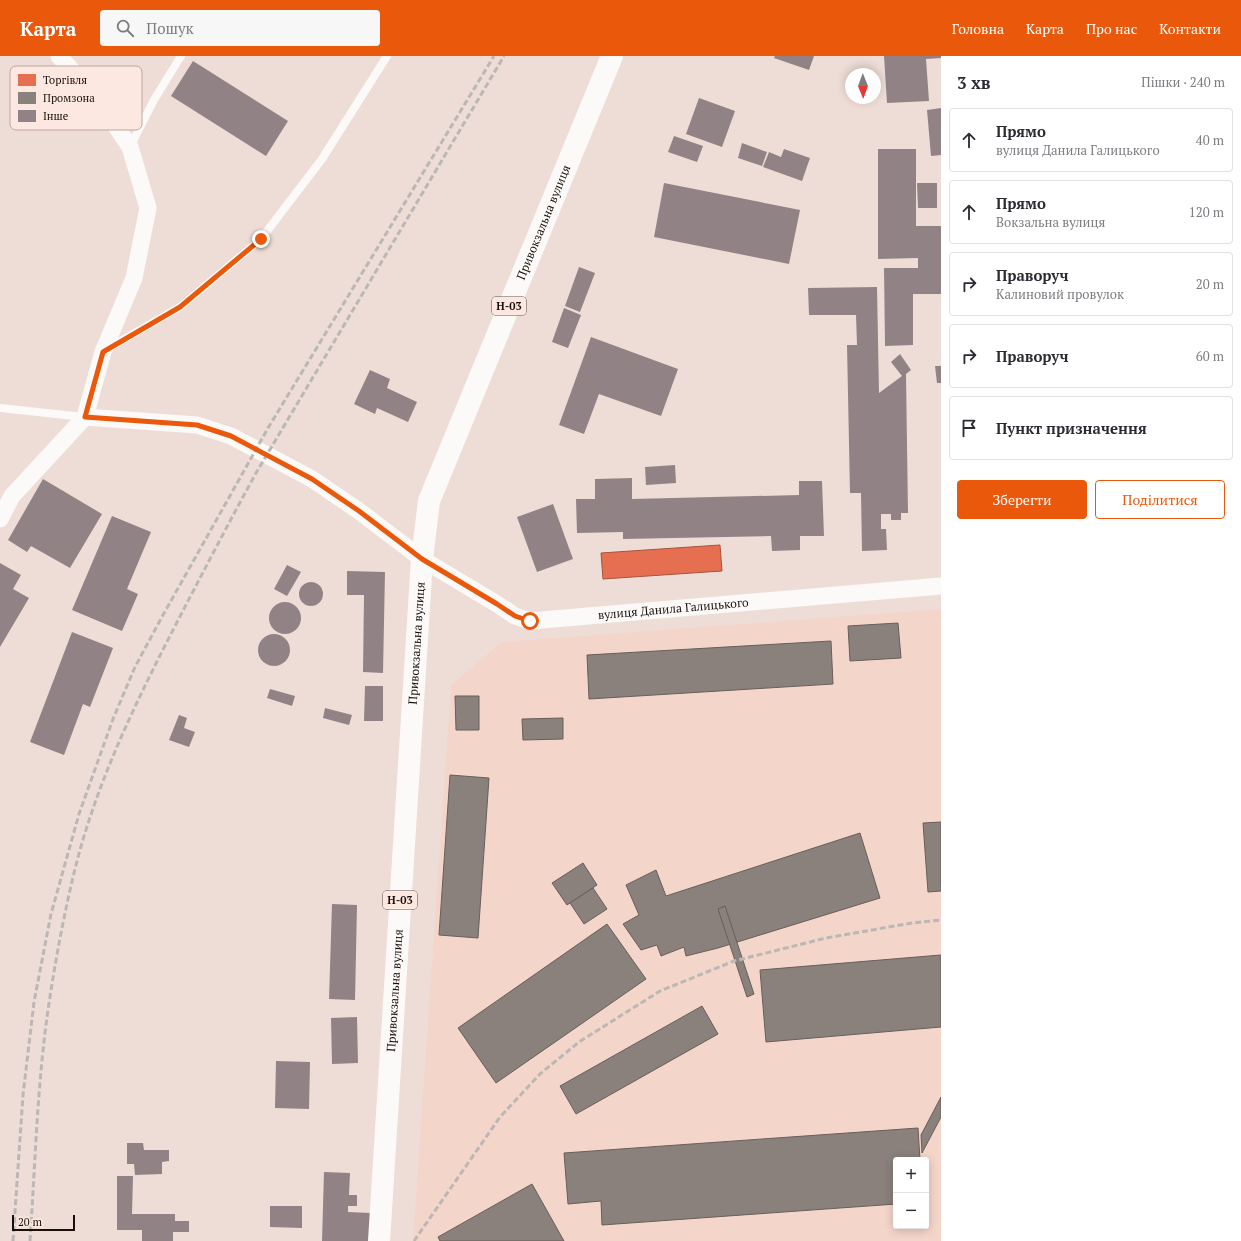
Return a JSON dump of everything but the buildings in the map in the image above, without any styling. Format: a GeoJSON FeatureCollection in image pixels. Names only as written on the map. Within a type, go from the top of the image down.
{"type":"FeatureCollection","features":[{"type":"Feature","properties":{"kind":"main road","name":"Привокзальна вулиця"},"geometry":{"type":"LineString","coordinates":[[379,1241],[422,559],[429,501],[612,56]]}},
{"type":"Feature","properties":{"kind":"street"},"geometry":{"type":"LineString","coordinates":[[59,56],[68,66]]}},
{"type":"Feature","properties":{"kind":"street"},"geometry":{"type":"LineString","coordinates":[[0,520],[12,496],[85,417],[103,352],[134,278],[148,208],[130,147],[119,130]]}},
{"type":"Feature","properties":{"kind":"street","name":"вулиця Данила Галицького"},"geometry":{"type":"LineString","coordinates":[[85,417],[197,425],[231,436],[312,479],[359,511],[422,559],[515,616],[530,621],[941,586]]}},
{"type":"Feature","properties":{"kind":"lane"},"geometry":{"type":"LineString","coordinates":[[142,124],[154,100],[181,56]]}},
{"type":"Feature","properties":{"kind":"lane"},"geometry":{"type":"LineString","coordinates":[[103,352],[180,307],[261,239],[322,159],[387,56]]}},
{"type":"Feature","properties":{"kind":"lane"},"geometry":{"type":"LineString","coordinates":[[130,147],[139,130]]}},
{"type":"Feature","properties":{"kind":"lane"},"geometry":{"type":"LineString","coordinates":[[0,408],[85,417]]}},
{"type":"Feature","properties":{"kind":"shaded area"},"geometry":{"type":"Polygon","coordinates":[[[941,609],[941,1241],[413,1241],[451,685],[502,642],[941,609]]]}},
{"type":"Feature","properties":{"kind":"railway"},"geometry":{"type":"LineString","coordinates":[[13,1241],[23,1095],[34,1002],[51,914],[79,814],[113,719],[135,667],[268,428],[494,56]]}},
{"type":"Feature","properties":{"kind":"railway"},"geometry":{"type":"LineString","coordinates":[[30,1241],[41,1073],[47,1017],[63,924],[75,869],[84,837],[105,776],[117,746],[159,657],[256,473],[504,56]]}},
{"type":"Feature","properties":{"kind":"railway"},"geometry":{"type":"LineString","coordinates":[[414,1241],[500,1117],[540,1074],[579,1042],[660,991],[734,961],[826,938],[912,923],[941,920]]}},
{"type":"Feature","properties":{"kind":"route"},"geometry":{"type":"LineString","coordinates":[[261,239],[180,307],[103,352],[85,417],[197,425],[231,436],[312,479],[359,511],[422,559],[515,616],[530,621]]}}]}
